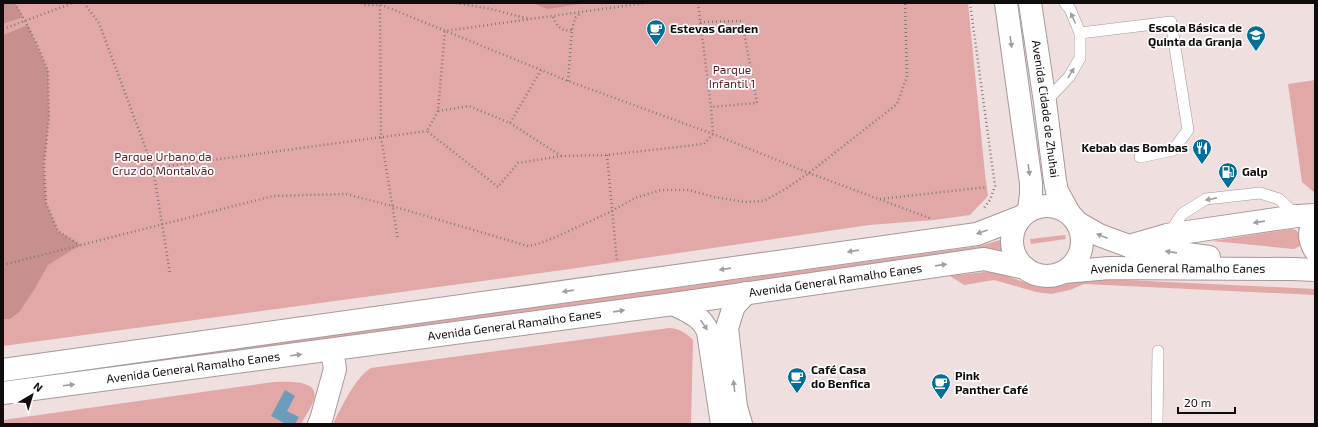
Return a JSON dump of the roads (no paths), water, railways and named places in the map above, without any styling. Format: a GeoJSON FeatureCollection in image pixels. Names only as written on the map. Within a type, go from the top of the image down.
{"type":"FeatureCollection","features":[{"type":"Feature","properties":{"kind":"main road","name":"Avenida Cidade de Zhuhai"},"geometry":{"type":"LineString","coordinates":[[1006,3],[1031,183],[1031,194],[1024,214]]}},
{"type":"Feature","properties":{"kind":"main road","name":"Avenida Cidade de Zhuhai"},"geometry":{"type":"LineString","coordinates":[[1030,3],[1055,181],[1057,191],[1073,218]]}},
{"type":"Feature","properties":{"kind":"main road"},"geometry":{"type":"LineString","coordinates":[[1049,205],[1056,206],[1073,218],[1082,236],[1081,250],[1075,263],[1064,272],[1051,276],[1037,275],[1025,268],[1016,258],[1011,245],[1012,231],[1024,214],[1036,206],[1049,205]]}},
{"type":"Feature","properties":{"kind":"main road","name":"Avenida General Ramalho Eanes"},"geometry":{"type":"LineString","coordinates":[[3,370],[971,235],[977,234],[1024,214]]}},
{"type":"Feature","properties":{"kind":"main road","name":"Avenida General Ramalho Eanes"},"geometry":{"type":"LineString","coordinates":[[1073,218],[1099,235],[1129,246],[1315,270]]}},
{"type":"Feature","properties":{"kind":"main road"},"geometry":{"type":"LineString","coordinates":[[1129,246],[1167,235],[1310,229]]}},
{"type":"Feature","properties":{"kind":"main road","name":"Avenida General Ramalho Eanes"},"geometry":{"type":"LineString","coordinates":[[3,393],[673,304],[984,259],[1025,268]]}},
{"type":"Feature","properties":{"kind":"main road","name":"Avenida General Ramalho Eanes"},"geometry":{"type":"LineString","coordinates":[[1064,272],[1109,268],[1293,268]]}},
{"type":"Feature","properties":{"kind":"main road"},"geometry":{"type":"LineString","coordinates":[[741,424],[736,407],[727,328],[734,306],[746,293]]}},
{"type":"Feature","properties":{"kind":"main road"},"geometry":{"type":"LineString","coordinates":[[673,304],[694,314],[706,326],[710,339],[722,424]]}},
{"type":"Feature","properties":{"kind":"main road"},"geometry":{"type":"LineString","coordinates":[[319,424],[335,369],[332,350]]}},
{"type":"Feature","properties":{"kind":"lane"},"geometry":{"type":"LineString","coordinates":[[1045,102],[1069,77],[1080,58],[1080,33],[1070,9],[1064,3]]}},
{"type":"Feature","properties":{"kind":"lane"},"geometry":{"type":"LineString","coordinates":[[1080,33],[1171,22],[1188,130],[1173,150],[1140,157]]}},
{"type":"Feature","properties":{"kind":"lane"},"geometry":{"type":"LineString","coordinates":[[1167,235],[1182,214],[1206,199],[1260,192],[1279,199],[1310,229]]}},
{"type":"Feature","properties":{"kind":"lane"},"geometry":{"type":"LineString","coordinates":[[1157,424],[1158,351]]}},
{"type":"Feature","properties":{"kind":"water"},"geometry":{"type":"Polygon","coordinates":[[[285,390],[295,396],[287,411],[299,417],[295,424],[286,424],[271,416],[285,390]]]}},
{"type":"Feature","properties":{"kind":"place","name":"Estevas Garden"},"geometry":{"type":"Point","coordinates":[656,46]}},
{"type":"Feature","properties":{"kind":"place","name":"Escola Básica de Quinta da Granja"},"geometry":{"type":"Point","coordinates":[1256,52]}},
{"type":"Feature","properties":{"kind":"place","name":"Kebab das Bombas"},"geometry":{"type":"Point","coordinates":[1202,165]}},
{"type":"Feature","properties":{"kind":"place","name":"Galp"},"geometry":{"type":"Point","coordinates":[1228,189]}},
{"type":"Feature","properties":{"kind":"place","name":"Café Casa do Benfica"},"geometry":{"type":"Point","coordinates":[797,394]}},
{"type":"Feature","properties":{"kind":"place","name":"Pink Panther Café"},"geometry":{"type":"Point","coordinates":[941,400]}},
{"type":"Feature","properties":{"kind":"park label","name":"Parque Infantil 1"},"geometry":{"type":"Point","coordinates":[732,77]}},
{"type":"Feature","properties":{"kind":"park label","name":"Parque Urbano da Cruz do Montalvão"},"geometry":{"type":"Point","coordinates":[163,164]}}]}
